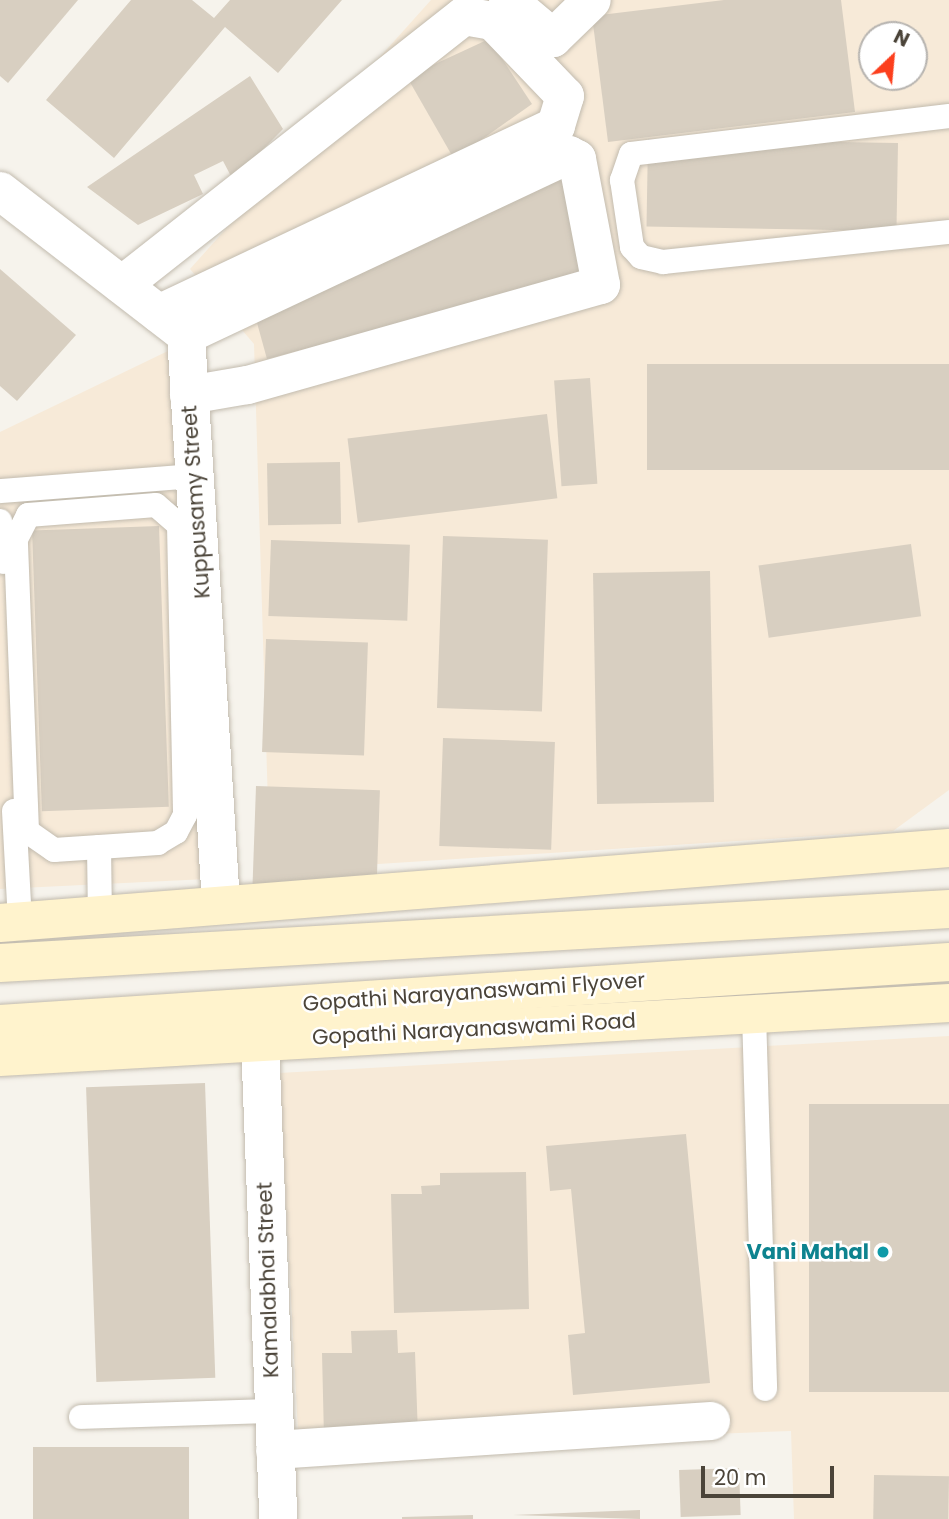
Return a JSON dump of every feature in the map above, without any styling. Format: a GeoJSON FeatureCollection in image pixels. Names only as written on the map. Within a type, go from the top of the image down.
{"type":"FeatureCollection","features":[{"type":"Feature","properties":{"kind":"main road"},"geometry":{"type":"LineString","coordinates":[[10,922],[221,904],[948,853]]}},
{"type":"Feature","properties":{"kind":"main road"},"geometry":{"type":"LineString","coordinates":[[0,963],[949,909]]}},
{"type":"Feature","properties":{"kind":"main road","name":"Gopathi Narayanaswami Flyover"},"geometry":{"type":"LineString","coordinates":[[0,1024],[949,962]]}},
{"type":"Feature","properties":{"kind":"main road","name":"Gopathi Narayanaswami Road"},"geometry":{"type":"LineString","coordinates":[[0,1057],[949,1003]]}},
{"type":"Feature","properties":{"kind":"street"},"geometry":{"type":"LineString","coordinates":[[508,0],[553,38],[568,30],[592,0]]}},
{"type":"Feature","properties":{"kind":"street"},"geometry":{"type":"LineString","coordinates":[[122,285],[464,16],[493,21],[565,96],[556,126],[172,325]]}},
{"type":"Feature","properties":{"kind":"street"},"geometry":{"type":"LineString","coordinates":[[172,325],[569,155],[577,159],[603,280],[597,288],[247,385],[189,395]]}},
{"type":"Feature","properties":{"kind":"street"},"geometry":{"type":"LineString","coordinates":[[0,191],[172,325]]}},
{"type":"Feature","properties":{"kind":"street","name":"Kuppusamy Street"},"geometry":{"type":"LineString","coordinates":[[172,325],[189,395],[221,904]]}},
{"type":"Feature","properties":{"kind":"street","name":"Kamalabhai Street"},"geometry":{"type":"LineString","coordinates":[[260,1041],[278,1519]]}},
{"type":"Feature","properties":{"kind":"street"},"geometry":{"type":"LineString","coordinates":[[275,1450],[711,1421]]}},
{"type":"Feature","properties":{"kind":"lane"},"geometry":{"type":"LineString","coordinates":[[949,116],[632,154],[622,180],[632,247],[641,257],[663,262],[949,232]]}},
{"type":"Feature","properties":{"kind":"lane"},"geometry":{"type":"LineString","coordinates":[[0,491],[195,476]]}},
{"type":"Feature","properties":{"kind":"lane"},"geometry":{"type":"LineString","coordinates":[[156,505],[179,526],[185,815],[176,832],[158,842],[99,847],[54,850],[27,831],[16,539],[28,515],[156,505]]}},
{"type":"Feature","properties":{"kind":"lane"},"geometry":{"type":"LineString","coordinates":[[0,521],[10,922]]}},
{"type":"Feature","properties":{"kind":"lane"},"geometry":{"type":"LineString","coordinates":[[99,847],[100,915]]}},
{"type":"Feature","properties":{"kind":"lane"},"geometry":{"type":"LineString","coordinates":[[754,1014],[765,1390]]}},
{"type":"Feature","properties":{"kind":"lane"},"geometry":{"type":"LineString","coordinates":[[81,1418],[273,1411]]}},
{"type":"Feature","properties":{"kind":"shaded area"},"geometry":{"type":"Polygon","coordinates":[[[431,0],[949,0],[949,790],[893,831],[270,871],[254,344],[190,269],[431,0]]]}},
{"type":"Feature","properties":{"kind":"shaded area"},"geometry":{"type":"Polygon","coordinates":[[[170,350],[207,879],[0,889],[0,432],[170,350]]]}},
{"type":"Feature","properties":{"kind":"shaded area"},"geometry":{"type":"Polygon","coordinates":[[[949,1036],[949,1519],[794,1519],[791,1431],[299,1450],[279,1073],[949,1036]]]}},
{"type":"Feature","properties":{"kind":"building"},"geometry":{"type":"Polygon","coordinates":[[[0,0],[78,0],[8,83],[0,76],[0,0]]]}},
{"type":"Feature","properties":{"kind":"building"},"geometry":{"type":"Polygon","coordinates":[[[131,0],[192,0],[214,18],[230,0],[342,0],[278,73],[225,27],[114,158],[46,100],[131,0]]]}},
{"type":"Feature","properties":{"kind":"building"},"geometry":{"type":"Polygon","coordinates":[[[724,0],[841,0],[855,112],[608,142],[592,16],[724,0]]]}},
{"type":"Feature","properties":{"kind":"building"},"geometry":{"type":"Polygon","coordinates":[[[489,39],[532,104],[454,159],[407,77],[489,39]]]}},
{"type":"Feature","properties":{"kind":"building"},"geometry":{"type":"Polygon","coordinates":[[[250,76],[283,129],[233,180],[223,161],[194,175],[203,194],[138,225],[87,187],[250,76]]]}},
{"type":"Feature","properties":{"kind":"building"},"geometry":{"type":"Polygon","coordinates":[[[648,139],[898,143],[896,231],[647,227],[648,139]]]}},
{"type":"Feature","properties":{"kind":"building"},"geometry":{"type":"Polygon","coordinates":[[[566,171],[588,274],[267,359],[254,312],[566,171]]]}},
{"type":"Feature","properties":{"kind":"building"},"geometry":{"type":"Polygon","coordinates":[[[0,269],[76,335],[17,401],[0,386],[0,269]]]}},
{"type":"Feature","properties":{"kind":"building"},"geometry":{"type":"Polygon","coordinates":[[[647,364],[949,364],[949,470],[647,470],[647,364]]]}},
{"type":"Feature","properties":{"kind":"building"},"geometry":{"type":"Polygon","coordinates":[[[590,378],[597,484],[561,486],[554,381],[590,378]]]}},
{"type":"Feature","properties":{"kind":"building"},"geometry":{"type":"Polygon","coordinates":[[[547,414],[557,498],[358,523],[347,438],[547,414]]]}},
{"type":"Feature","properties":{"kind":"building"},"geometry":{"type":"Polygon","coordinates":[[[340,462],[341,524],[268,525],[267,463],[340,462]]]}},
{"type":"Feature","properties":{"kind":"building"},"geometry":{"type":"Polygon","coordinates":[[[159,526],[169,807],[42,811],[32,530],[159,526]]]}},
{"type":"Feature","properties":{"kind":"building"},"geometry":{"type":"Polygon","coordinates":[[[443,536],[548,540],[542,712],[437,708],[443,536]]]}},
{"type":"Feature","properties":{"kind":"building"},"geometry":{"type":"Polygon","coordinates":[[[271,540],[410,545],[407,621],[268,616],[271,540]]]}},
{"type":"Feature","properties":{"kind":"building"},"geometry":{"type":"Polygon","coordinates":[[[911,544],[921,616],[769,638],[758,565],[911,544]]]}},
{"type":"Feature","properties":{"kind":"building"},"geometry":{"type":"Polygon","coordinates":[[[710,571],[714,802],[597,804],[593,573],[710,571]]]}},
{"type":"Feature","properties":{"kind":"building"},"geometry":{"type":"Polygon","coordinates":[[[266,639],[368,643],[364,755],[262,752],[266,639]]]}},
{"type":"Feature","properties":{"kind":"building"},"geometry":{"type":"Polygon","coordinates":[[[443,738],[555,742],[551,850],[439,846],[443,738]]]}},
{"type":"Feature","properties":{"kind":"building"},"geometry":{"type":"Polygon","coordinates":[[[256,786],[380,790],[376,890],[253,886],[256,786]]]}},
{"type":"Feature","properties":{"kind":"building"},"geometry":{"type":"Polygon","coordinates":[[[205,1083],[215,1378],[96,1382],[86,1087],[205,1083]]]}},
{"type":"Feature","properties":{"kind":"building","name":"Vani Mahal"},"geometry":{"type":"Polygon","coordinates":[[[809,1104],[949,1104],[949,1392],[809,1392],[809,1104]]]}},
{"type":"Feature","properties":{"kind":"building"},"geometry":{"type":"Polygon","coordinates":[[[686,1134],[710,1383],[573,1395],[568,1335],[585,1333],[571,1189],[550,1191],[546,1146],[686,1134]]]}},
{"type":"Feature","properties":{"kind":"building"},"geometry":{"type":"Polygon","coordinates":[[[526,1172],[529,1309],[394,1313],[391,1194],[422,1194],[421,1186],[440,1185],[440,1173],[526,1172]]]}},
{"type":"Feature","properties":{"kind":"building"},"geometry":{"type":"Polygon","coordinates":[[[397,1330],[398,1353],[415,1352],[418,1435],[324,1438],[322,1353],[352,1353],[351,1331],[397,1330]]]}},
{"type":"Feature","properties":{"kind":"building"},"geometry":{"type":"Polygon","coordinates":[[[33,1447],[189,1447],[189,1519],[33,1519],[33,1447]]]}},
{"type":"Feature","properties":{"kind":"building"},"geometry":{"type":"Polygon","coordinates":[[[739,1468],[741,1515],[681,1517],[679,1470],[739,1468]]]}},
{"type":"Feature","properties":{"kind":"building"},"geometry":{"type":"Polygon","coordinates":[[[874,1475],[949,1476],[948,1519],[873,1519],[874,1475]]]}},
{"type":"Feature","properties":{"kind":"building"},"geometry":{"type":"Polygon","coordinates":[[[640,1510],[640,1519],[513,1515],[640,1510]]]}},
{"type":"Feature","properties":{"kind":"building"},"geometry":{"type":"Polygon","coordinates":[[[473,1515],[473,1519],[402,1519],[402,1517],[473,1515]]]}},
{"type":"Feature","properties":{"kind":"place","name":"Vani Mahal"},"geometry":{"type":"Point","coordinates":[883,1252]}}]}
